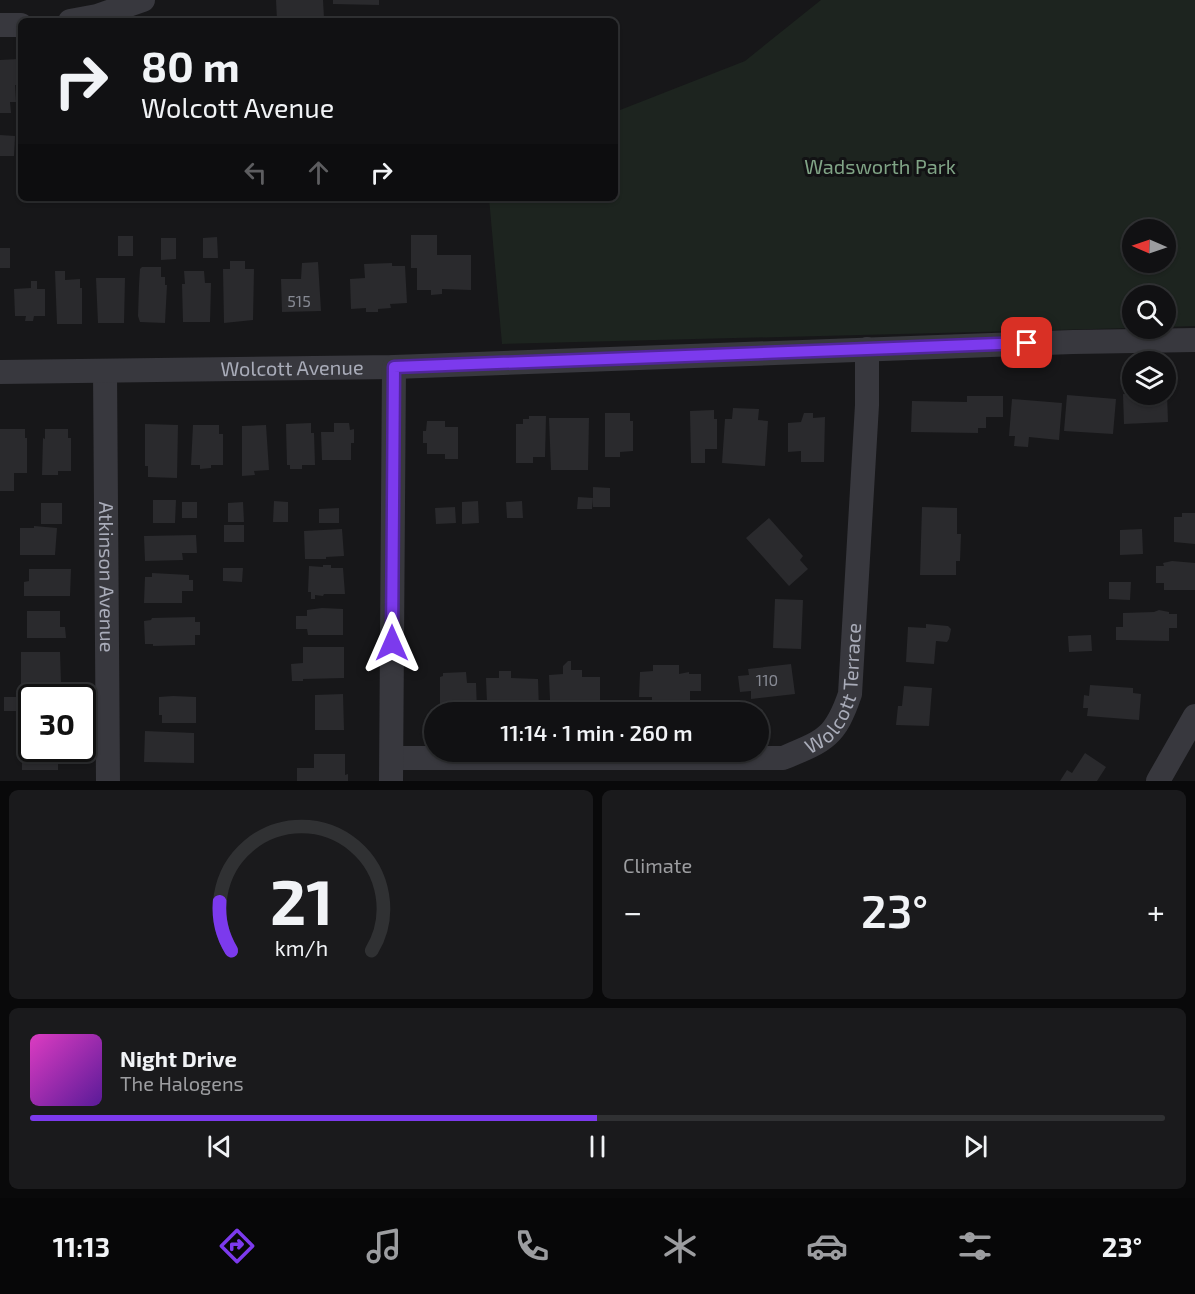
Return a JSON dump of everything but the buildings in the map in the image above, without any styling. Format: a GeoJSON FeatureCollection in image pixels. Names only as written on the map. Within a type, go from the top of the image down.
{"type":"FeatureCollection","features":[{"type":"Feature","properties":{"kind":"street"},"geometry":{"type":"LineString","coordinates":[[87,18],[143,0]]}},
{"type":"Feature","properties":{"kind":"street"},"geometry":{"type":"LineString","coordinates":[[0,25],[18,25]]}},
{"type":"Feature","properties":{"kind":"street","name":"Wolcott Avenue"},"geometry":{"type":"LineString","coordinates":[[0,372],[394,367],[1073,342],[1195,340]]}},
{"type":"Feature","properties":{"kind":"street","name":"Wolcott Terrace"},"geometry":{"type":"LineString","coordinates":[[392,769],[783,759],[818,744],[833,730],[850,694],[867,405],[867,350]]}},
{"type":"Feature","properties":{"kind":"street"},"geometry":{"type":"LineString","coordinates":[[392,769],[394,367]]}},
{"type":"Feature","properties":{"kind":"street","name":"Atkinson Avenue"},"geometry":{"type":"LineString","coordinates":[[105,371],[108,781]]}},
{"type":"Feature","properties":{"kind":"street"},"geometry":{"type":"LineString","coordinates":[[1164,779],[1195,716]]}},
{"type":"Feature","properties":{"kind":"green space","name":"Wadsworth Park"},"geometry":{"type":"Polygon","coordinates":[[[821,0],[1195,0],[1195,326],[1176,327],[1176,285],[1122,285],[1122,328],[502,344],[489,201],[618,201],[618,111],[745,61],[821,0]]]}},
{"type":"Feature","properties":{"kind":"route"},"geometry":{"type":"LineString","coordinates":[[392,643],[394,367],[1027,343]]}}]}
